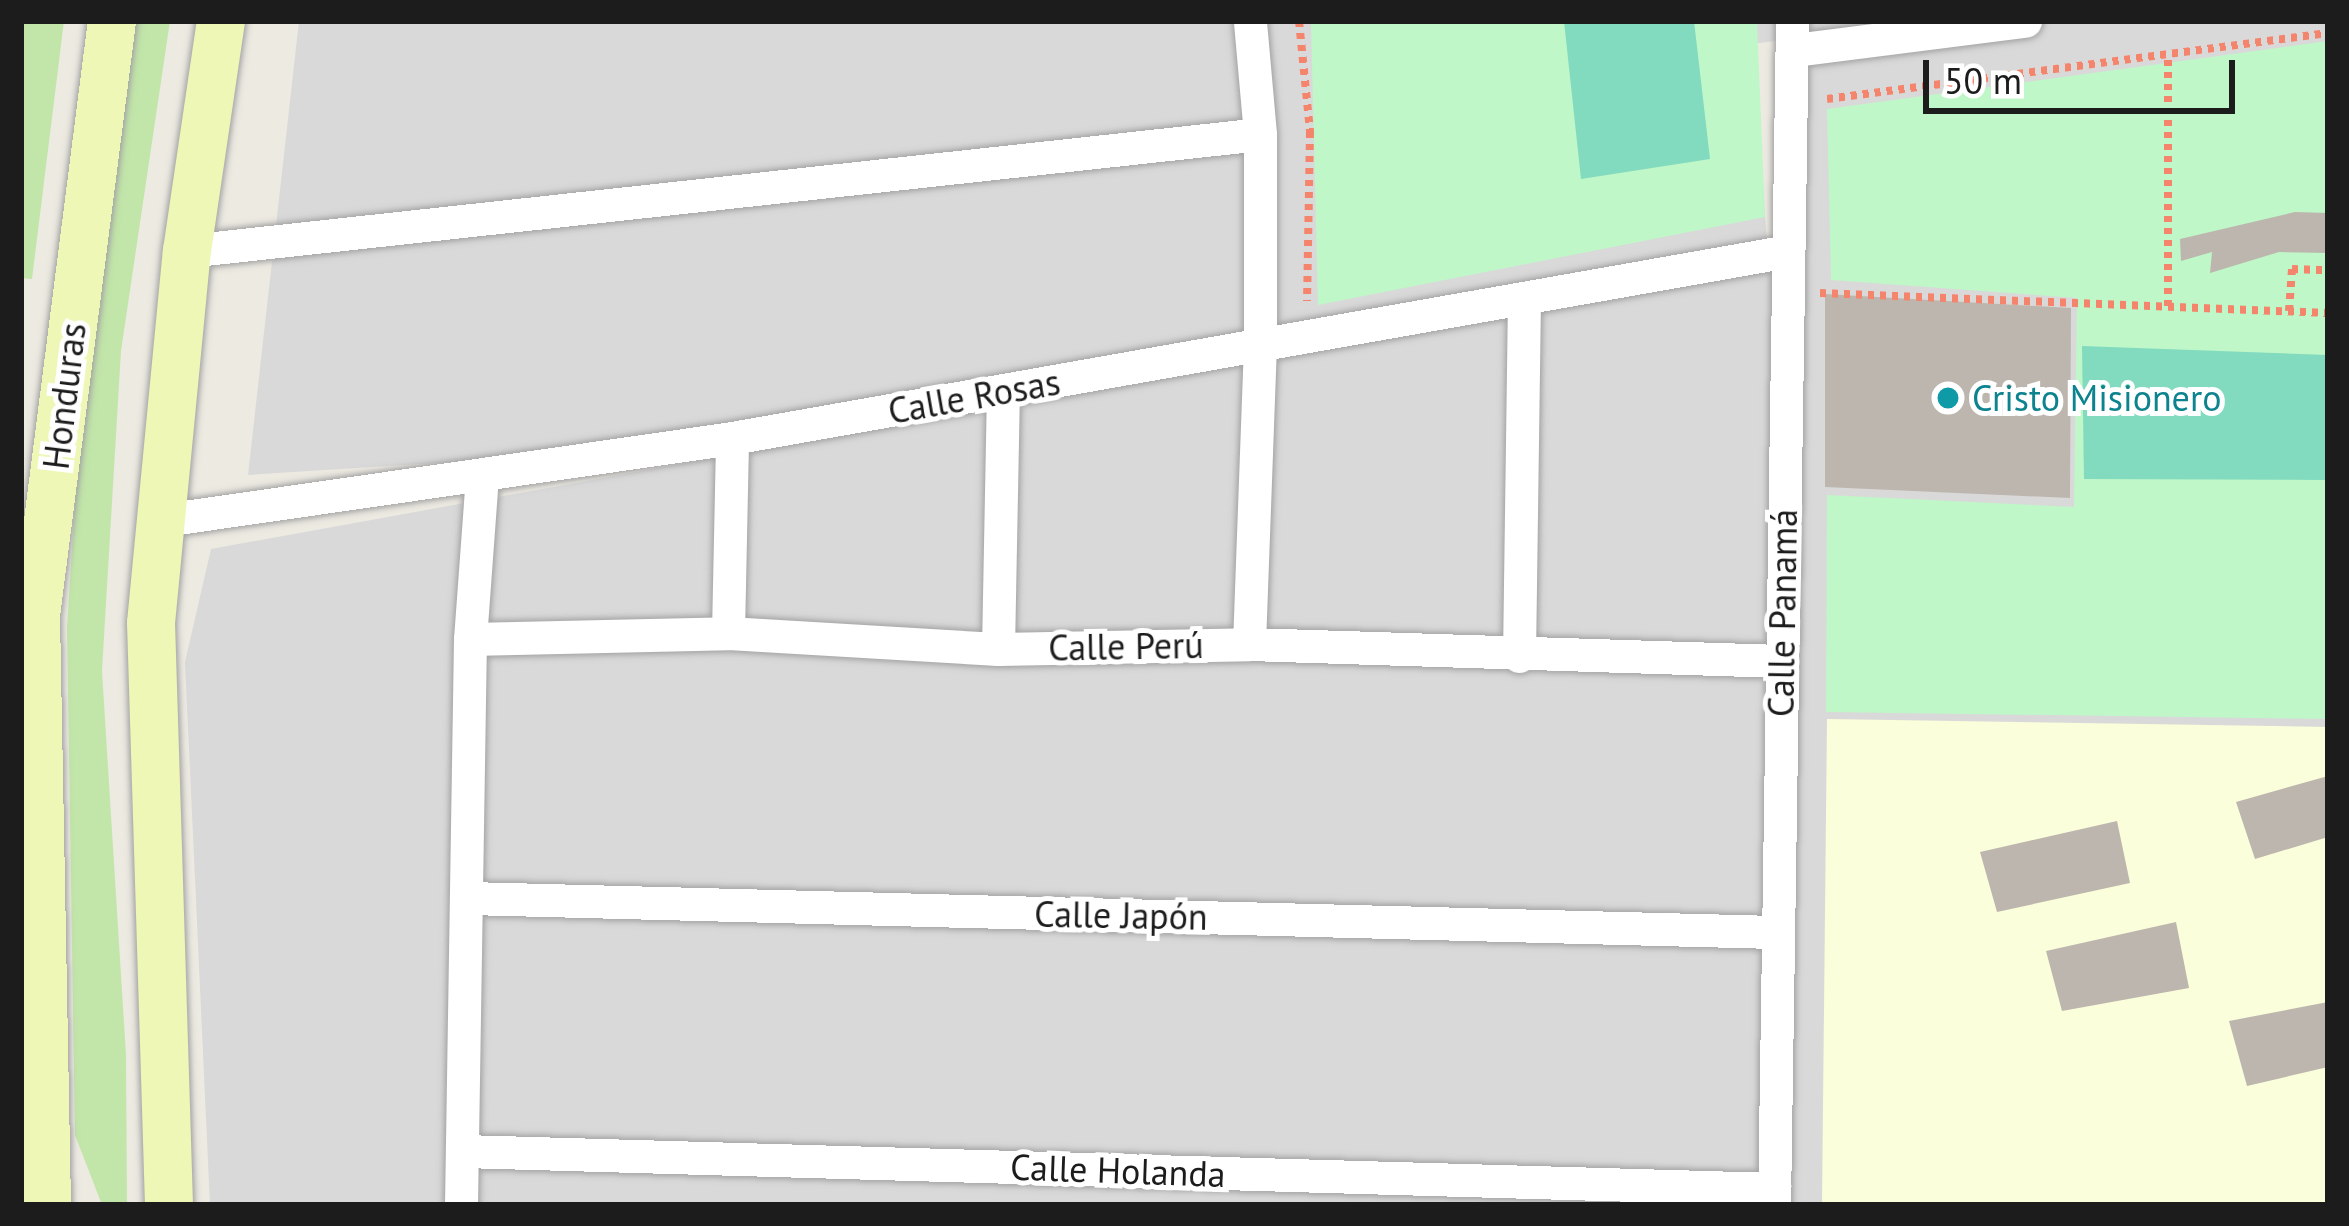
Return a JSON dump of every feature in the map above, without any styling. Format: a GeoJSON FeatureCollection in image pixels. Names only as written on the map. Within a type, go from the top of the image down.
{"type":"FeatureCollection","features":[{"type":"Feature","properties":{"kind":"street","name":"Honduras"},"geometry":{"type":"LineString","coordinates":[[44,1205],[33,1133],[29,615],[112,21]]}},
{"type":"Feature","properties":{"kind":"street"},"geometry":{"type":"LineString","coordinates":[[169,1205],[151,623],[157,521],[187,251],[221,21]]}},
{"type":"Feature","properties":{"kind":"street"},"geometry":{"type":"LineString","coordinates":[[1249,644],[1260,346],[1260,134],[1250,21]]}},
{"type":"Feature","properties":{"kind":"street"},"geometry":{"type":"LineString","coordinates":[[1793,35],[2025,21]]}},
{"type":"Feature","properties":{"kind":"street","name":"Calle Panamá"},"geometry":{"type":"LineString","coordinates":[[1774,1197],[1793,35]]}},
{"type":"Feature","properties":{"kind":"street"},"geometry":{"type":"LineString","coordinates":[[187,251],[1260,134]]}},
{"type":"Feature","properties":{"kind":"street","name":"Calle Rosas"},"geometry":{"type":"LineString","coordinates":[[157,521],[732,438],[1788,251]]}},
{"type":"Feature","properties":{"kind":"street"},"geometry":{"type":"LineString","coordinates":[[1519,656],[1524,301]]}},
{"type":"Feature","properties":{"kind":"street"},"geometry":{"type":"LineString","coordinates":[[998,649],[1003,392]]}},
{"type":"Feature","properties":{"kind":"street"},"geometry":{"type":"LineString","coordinates":[[728,633],[732,438]]}},
{"type":"Feature","properties":{"kind":"street"},"geometry":{"type":"LineString","coordinates":[[461,1205],[470,639],[482,476]]}},
{"type":"Feature","properties":{"kind":"street","name":"Calle Perú"},"geometry":{"type":"LineString","coordinates":[[470,639],[728,633],[998,649],[1249,644],[1782,661]]}},
{"type":"Feature","properties":{"kind":"street","name":"Calle Japón"},"geometry":{"type":"LineString","coordinates":[[468,898],[1775,932]]}},
{"type":"Feature","properties":{"kind":"street","name":"Calle Holanda"},"geometry":{"type":"LineString","coordinates":[[463,1151],[1774,1197]]}},
{"type":"Feature","properties":{"kind":"street"},"geometry":{"type":"LineString","coordinates":[[21,1204],[44,1205]]}},
{"type":"Feature","properties":{"kind":"path"},"geometry":{"type":"LineString","coordinates":[[1299,21],[1310,132],[1307,318]]}},
{"type":"Feature","properties":{"kind":"path"},"geometry":{"type":"LineString","coordinates":[[1815,100],[2328,33]]}},
{"type":"Feature","properties":{"kind":"path"},"geometry":{"type":"LineString","coordinates":[[2168,54],[2168,306]]}},
{"type":"Feature","properties":{"kind":"path"},"geometry":{"type":"LineString","coordinates":[[2289,311],[2292,269],[2328,270]]}},
{"type":"Feature","properties":{"kind":"path"},"geometry":{"type":"LineString","coordinates":[[1817,272],[1817,293],[2328,313]]}},
{"type":"Feature","properties":{"kind":"shaded area"},"geometry":{"type":"Polygon","coordinates":[[[299,21],[1940,21],[1751,44],[1767,241],[531,457],[248,475],[299,21]]]}},
{"type":"Feature","properties":{"kind":"shaded area"},"geometry":{"type":"Polygon","coordinates":[[[2065,21],[2328,21],[2328,1205],[210,1205],[185,662],[211,549],[1777,265],[1776,57],[2065,21]]]}},
{"type":"Feature","properties":{"kind":"shaded area"},"geometry":{"type":"Polygon","coordinates":[[[1827,719],[2328,727],[2328,1205],[1822,1205],[1827,719]]]}},
{"type":"Feature","properties":{"kind":"green space"},"geometry":{"type":"Polygon","coordinates":[[[21,21],[64,21],[32,279],[21,278],[21,21]]]}},
{"type":"Feature","properties":{"kind":"green space"},"geometry":{"type":"Polygon","coordinates":[[[136,21],[170,21],[121,351],[102,671],[126,1055],[127,1205],[102,1205],[75,1135],[67,628],[81,404],[136,21]]]}},
{"type":"Feature","properties":{"kind":"green space"},"geometry":{"type":"Polygon","coordinates":[[[1311,21],[1757,21],[1765,217],[1318,305],[1311,21]]]}},
{"type":"Feature","properties":{"kind":"green space"},"geometry":{"type":"Polygon","coordinates":[[[1564,21],[1694,21],[1710,159],[1581,179],[1564,21]]]}},
{"type":"Feature","properties":{"kind":"green space"},"geometry":{"type":"Polygon","coordinates":[[[2328,41],[2328,719],[1826,712],[1827,495],[2074,507],[2077,298],[1831,280],[1827,109],[2328,41]]]}},
{"type":"Feature","properties":{"kind":"green space"},"geometry":{"type":"Polygon","coordinates":[[[2082,346],[2328,355],[2328,480],[2084,479],[2082,346]]]}},
{"type":"Feature","properties":{"kind":"building"},"geometry":{"type":"Polygon","coordinates":[[[2295,212],[2328,213],[2328,253],[2279,252],[2210,273],[2212,252],[2181,261],[2180,239],[2295,212]]]}},
{"type":"Feature","properties":{"kind":"building","name":"Cristo Misionero"},"geometry":{"type":"Polygon","coordinates":[[[1825,294],[2071,308],[2070,498],[1825,487],[1825,294]]]}},
{"type":"Feature","properties":{"kind":"building"},"geometry":{"type":"Polygon","coordinates":[[[2328,776],[2328,837],[2255,859],[2236,802],[2328,776]]]}},
{"type":"Feature","properties":{"kind":"building"},"geometry":{"type":"Polygon","coordinates":[[[2117,821],[2130,883],[1997,912],[1980,852],[2117,821]]]}},
{"type":"Feature","properties":{"kind":"building"},"geometry":{"type":"Polygon","coordinates":[[[2176,922],[2189,988],[2062,1011],[2046,951],[2176,922]]]}},
{"type":"Feature","properties":{"kind":"building"},"geometry":{"type":"Polygon","coordinates":[[[2328,1002],[2328,1067],[2247,1086],[2229,1021],[2328,1002]]]}},
{"type":"Feature","properties":{"kind":"place","name":"Cristo Misionero"},"geometry":{"type":"Point","coordinates":[1948,398]}}]}
